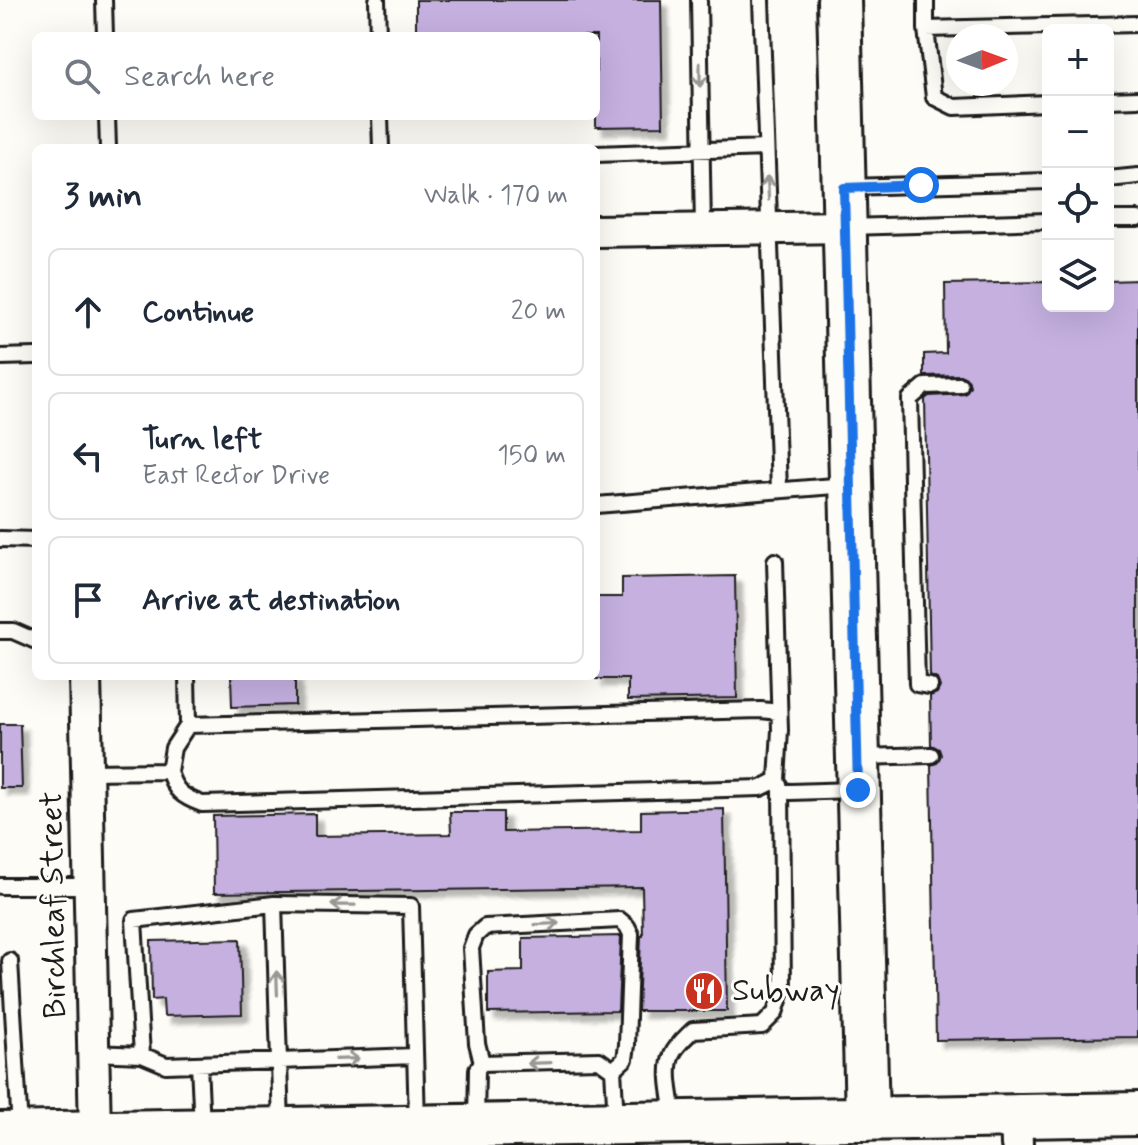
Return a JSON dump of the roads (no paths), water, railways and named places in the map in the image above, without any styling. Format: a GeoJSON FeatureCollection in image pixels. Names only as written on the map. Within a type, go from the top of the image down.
{"type":"FeatureCollection","features":[{"type":"Feature","properties":{"kind":"main road"},"geometry":{"type":"LineString","coordinates":[[839,0],[867,1119]]}},
{"type":"Feature","properties":{"kind":"main road"},"geometry":{"type":"LineString","coordinates":[[10,1134],[202,1131],[294,1134],[476,1125],[648,1128],[867,1119],[1017,1130],[1138,1114]]}},
{"type":"Feature","properties":{"kind":"street"},"geometry":{"type":"LineString","coordinates":[[600,231],[770,228],[844,207]]}},
{"type":"Feature","properties":{"kind":"street","name":"Birchleaf Street"},"geometry":{"type":"LineString","coordinates":[[85,680],[95,1132]]}},
{"type":"Feature","properties":{"kind":"lane"},"geometry":{"type":"LineString","coordinates":[[104,0],[105,32]]}},
{"type":"Feature","properties":{"kind":"lane"},"geometry":{"type":"LineString","coordinates":[[377,0],[378,32]]}},
{"type":"Feature","properties":{"kind":"lane"},"geometry":{"type":"LineString","coordinates":[[699,0],[703,229]]}},
{"type":"Feature","properties":{"kind":"lane"},"geometry":{"type":"LineString","coordinates":[[761,0],[779,490]]}},
{"type":"Feature","properties":{"kind":"lane"},"geometry":{"type":"LineString","coordinates":[[926,0],[934,97],[954,107],[1042,103]]}},
{"type":"Feature","properties":{"kind":"lane"},"geometry":{"type":"LineString","coordinates":[[926,29],[1138,24]]}},
{"type":"Feature","properties":{"kind":"lane"},"geometry":{"type":"LineString","coordinates":[[1114,100],[1138,99]]}},
{"type":"Feature","properties":{"kind":"lane"},"geometry":{"type":"LineString","coordinates":[[107,120],[108,144]]}},
{"type":"Feature","properties":{"kind":"lane"},"geometry":{"type":"LineString","coordinates":[[380,120],[381,144]]}},
{"type":"Feature","properties":{"kind":"lane"},"geometry":{"type":"LineString","coordinates":[[600,154],[766,148]]}},
{"type":"Feature","properties":{"kind":"lane"},"geometry":{"type":"LineString","coordinates":[[1114,178],[1138,176]]}},
{"type":"Feature","properties":{"kind":"lane"},"geometry":{"type":"LineString","coordinates":[[844,207],[1042,182]]}},
{"type":"Feature","properties":{"kind":"lane"},"geometry":{"type":"LineString","coordinates":[[844,207],[1042,221]]}},
{"type":"Feature","properties":{"kind":"lane"},"geometry":{"type":"LineString","coordinates":[[1114,219],[1138,219]]}},
{"type":"Feature","properties":{"kind":"lane"},"geometry":{"type":"LineString","coordinates":[[0,357],[32,356]]}},
{"type":"Feature","properties":{"kind":"lane"},"geometry":{"type":"LineString","coordinates":[[930,686],[917,684],[910,399],[925,386],[960,385]]}},
{"type":"Feature","properties":{"kind":"lane"},"geometry":{"type":"LineString","coordinates":[[600,505],[851,485]]}},
{"type":"Feature","properties":{"kind":"lane"},"geometry":{"type":"LineString","coordinates":[[0,539],[32,540]]}},
{"type":"Feature","properties":{"kind":"lane"},"geometry":{"type":"LineString","coordinates":[[648,1128],[670,1074],[671,1056],[683,1039],[693,1030],[762,1026],[775,1013],[783,988],[775,561]]}},
{"type":"Feature","properties":{"kind":"lane"},"geometry":{"type":"LineString","coordinates":[[0,631],[13,631],[32,639]]}},
{"type":"Feature","properties":{"kind":"lane"},"geometry":{"type":"LineString","coordinates":[[187,680],[188,725],[173,748],[169,771],[172,784],[182,796],[202,804],[761,788],[858,773],[931,755]]}},
{"type":"Feature","properties":{"kind":"lane"},"geometry":{"type":"LineString","coordinates":[[188,725],[779,712]]}},
{"type":"Feature","properties":{"kind":"lane"},"geometry":{"type":"LineString","coordinates":[[87,772],[169,771]]}},
{"type":"Feature","properties":{"kind":"lane"},"geometry":{"type":"LineString","coordinates":[[0,886],[89,886]]}},
{"type":"Feature","properties":{"kind":"lane"},"geometry":{"type":"LineString","coordinates":[[142,1055],[134,920],[274,904],[411,906],[417,1126]]}},
{"type":"Feature","properties":{"kind":"lane"},"geometry":{"type":"LineString","coordinates":[[274,904],[279,1061],[294,1134]]}},
{"type":"Feature","properties":{"kind":"lane"},"geometry":{"type":"LineString","coordinates":[[482,1063],[477,1043],[471,948],[476,935],[485,927],[620,920],[631,934],[629,1026],[625,1059],[613,1070]]}},
{"type":"Feature","properties":{"kind":"lane"},"geometry":{"type":"LineString","coordinates":[[10,961],[10,1134]]}},
{"type":"Feature","properties":{"kind":"lane"},"geometry":{"type":"LineString","coordinates":[[93,1053],[142,1055],[166,1065],[415,1056]]}},
{"type":"Feature","properties":{"kind":"lane"},"geometry":{"type":"LineString","coordinates":[[482,1063],[599,1060],[613,1070],[648,1128]]}},
{"type":"Feature","properties":{"kind":"lane"},"geometry":{"type":"LineString","coordinates":[[476,1125],[477,1069],[482,1063]]}},
{"type":"Feature","properties":{"kind":"lane"},"geometry":{"type":"LineString","coordinates":[[199,1064],[202,1131]]}},
{"type":"Feature","properties":{"kind":"place","name":"Subway"},"geometry":{"type":"Point","coordinates":[704,991]}}]}
